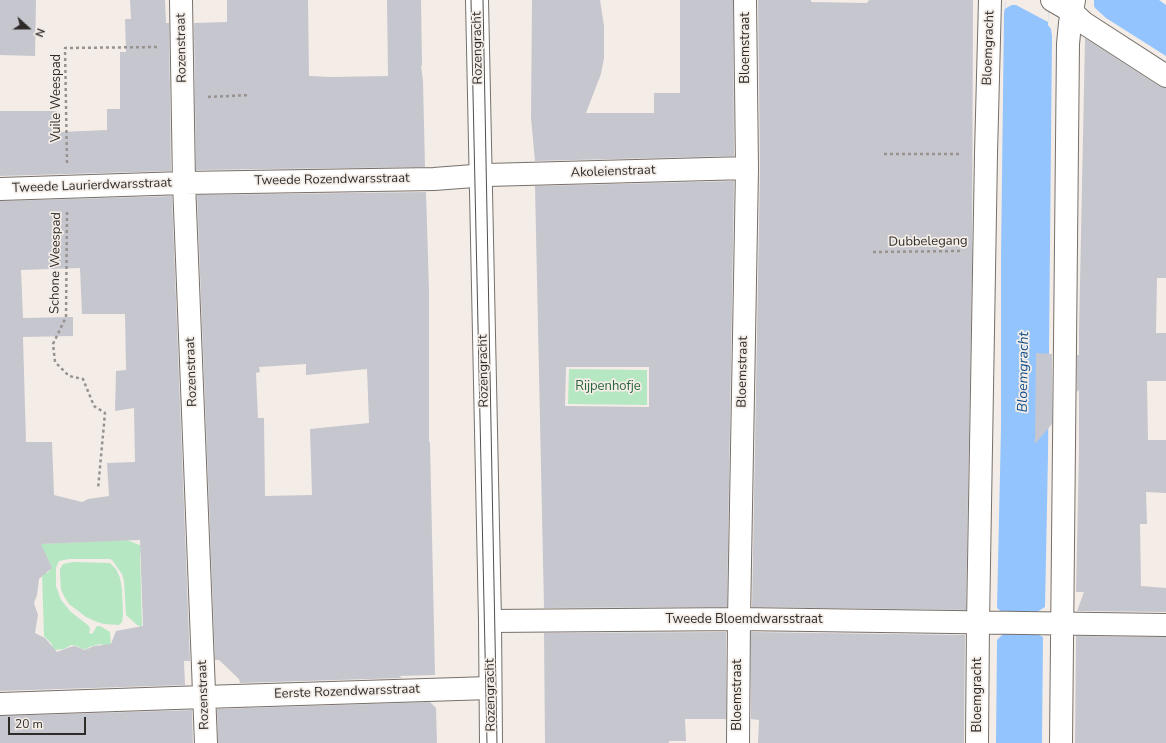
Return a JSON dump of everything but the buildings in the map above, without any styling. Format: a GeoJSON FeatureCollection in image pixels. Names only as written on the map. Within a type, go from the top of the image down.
{"type":"FeatureCollection","features":[{"type":"Feature","properties":{"kind":"street","name":"Rozenstraat"},"geometry":{"type":"LineString","coordinates":[[181,0],[184,183],[206,743]]}},
{"type":"Feature","properties":{"kind":"street","name":"Rozengracht"},"geometry":{"type":"LineString","coordinates":[[477,0],[490,621],[491,743]]}},
{"type":"Feature","properties":{"kind":"street","name":"Bloemstraat"},"geometry":{"type":"LineString","coordinates":[[738,743],[746,168],[745,0]]}},
{"type":"Feature","properties":{"kind":"street","name":"Bloemgracht"},"geometry":{"type":"LineString","coordinates":[[977,743],[988,622],[984,251],[990,0]]}},
{"type":"Feature","properties":{"kind":"street"},"geometry":{"type":"LineString","coordinates":[[1052,0],[1073,6],[1084,22],[1166,76]]}},
{"type":"Feature","properties":{"kind":"street"},"geometry":{"type":"LineString","coordinates":[[1061,743],[1056,623],[1068,44],[1073,6]]}},
{"type":"Feature","properties":{"kind":"street","name":"Akoleienstraat"},"geometry":{"type":"LineString","coordinates":[[480,176],[746,168]]}},
{"type":"Feature","properties":{"kind":"street","name":"Tweede Rozendwarsstraat"},"geometry":{"type":"LineString","coordinates":[[184,183],[434,179],[480,176]]}},
{"type":"Feature","properties":{"kind":"street","name":"Tweede Laurierdwarsstraat"},"geometry":{"type":"LineString","coordinates":[[0,189],[184,183]]}},
{"type":"Feature","properties":{"kind":"street","name":"Tweede Bloemdwarsstraat"},"geometry":{"type":"LineString","coordinates":[[490,621],[739,619],[1166,625]]}},
{"type":"Feature","properties":{"kind":"street","name":"Eerste Rozendwarsstraat"},"geometry":{"type":"LineString","coordinates":[[0,704],[204,696],[490,688]]}},
{"type":"Feature","properties":{"kind":"path","name":"Vuile Weespad"},"geometry":{"type":"LineString","coordinates":[[68,166],[65,48],[165,47]]}},
{"type":"Feature","properties":{"kind":"path"},"geometry":{"type":"LineString","coordinates":[[183,98],[250,95]]}},
{"type":"Feature","properties":{"kind":"path"},"geometry":{"type":"LineString","coordinates":[[884,154],[986,154]]}},
{"type":"Feature","properties":{"kind":"path","name":"Schone Weespad"},"geometry":{"type":"LineString","coordinates":[[67,208],[66,317],[53,344],[55,362],[69,376],[83,378],[94,406],[105,413],[98,489]]}},
{"type":"Feature","properties":{"kind":"path","name":"Dubbelegang"},"geometry":{"type":"LineString","coordinates":[[873,252],[984,251]]}},
{"type":"Feature","properties":{"kind":"green space","name":"Rijpenhofje"},"geometry":{"type":"Polygon","coordinates":[[[569,369],[647,370],[647,405],[568,404],[569,369]]]}},
{"type":"Feature","properties":{"kind":"green space"},"geometry":{"type":"Polygon","coordinates":[[[127,540],[142,546],[143,550],[140,553],[142,627],[137,625],[126,615],[124,581],[122,574],[112,560],[69,559],[59,561],[56,568],[56,586],[61,600],[71,612],[89,626],[89,633],[92,634],[97,626],[100,626],[110,632],[111,647],[100,644],[83,649],[71,645],[64,649],[54,650],[51,643],[44,636],[42,573],[48,573],[51,566],[40,544],[127,540]]]}},
{"type":"Feature","properties":{"kind":"green space"},"geometry":{"type":"Polygon","coordinates":[[[73,562],[110,563],[116,569],[120,578],[122,589],[123,615],[122,622],[119,625],[97,622],[86,617],[69,604],[61,590],[60,569],[63,564],[73,562]]]}},
{"type":"Feature","properties":{"kind":"water"},"geometry":{"type":"Polygon","coordinates":[[[1006,0],[1049,0],[1048,25],[1051,29],[1052,36],[1045,607],[1037,612],[1037,634],[1043,637],[1042,743],[996,743],[997,640],[1003,634],[1003,613],[997,608],[1001,428],[1001,257],[1004,14],[1006,0]]]}},
{"type":"Feature","properties":{"kind":"water"},"geometry":{"type":"Polygon","coordinates":[[[1094,0],[1159,0],[1166,5],[1166,56],[1106,18],[1095,8],[1094,0]]]}},
{"type":"Feature","properties":{"kind":"pier"},"geometry":{"type":"Polygon","coordinates":[[[1006,0],[1049,0],[1048,22],[1016,5],[1012,5],[1005,9],[1006,0]]]}},
{"type":"Feature","properties":{"kind":"tram line"},"geometry":{"type":"LineString","coordinates":[[471,0],[487,743]]}},
{"type":"Feature","properties":{"kind":"tram line"},"geometry":{"type":"LineString","coordinates":[[483,0],[497,743]]}}]}
